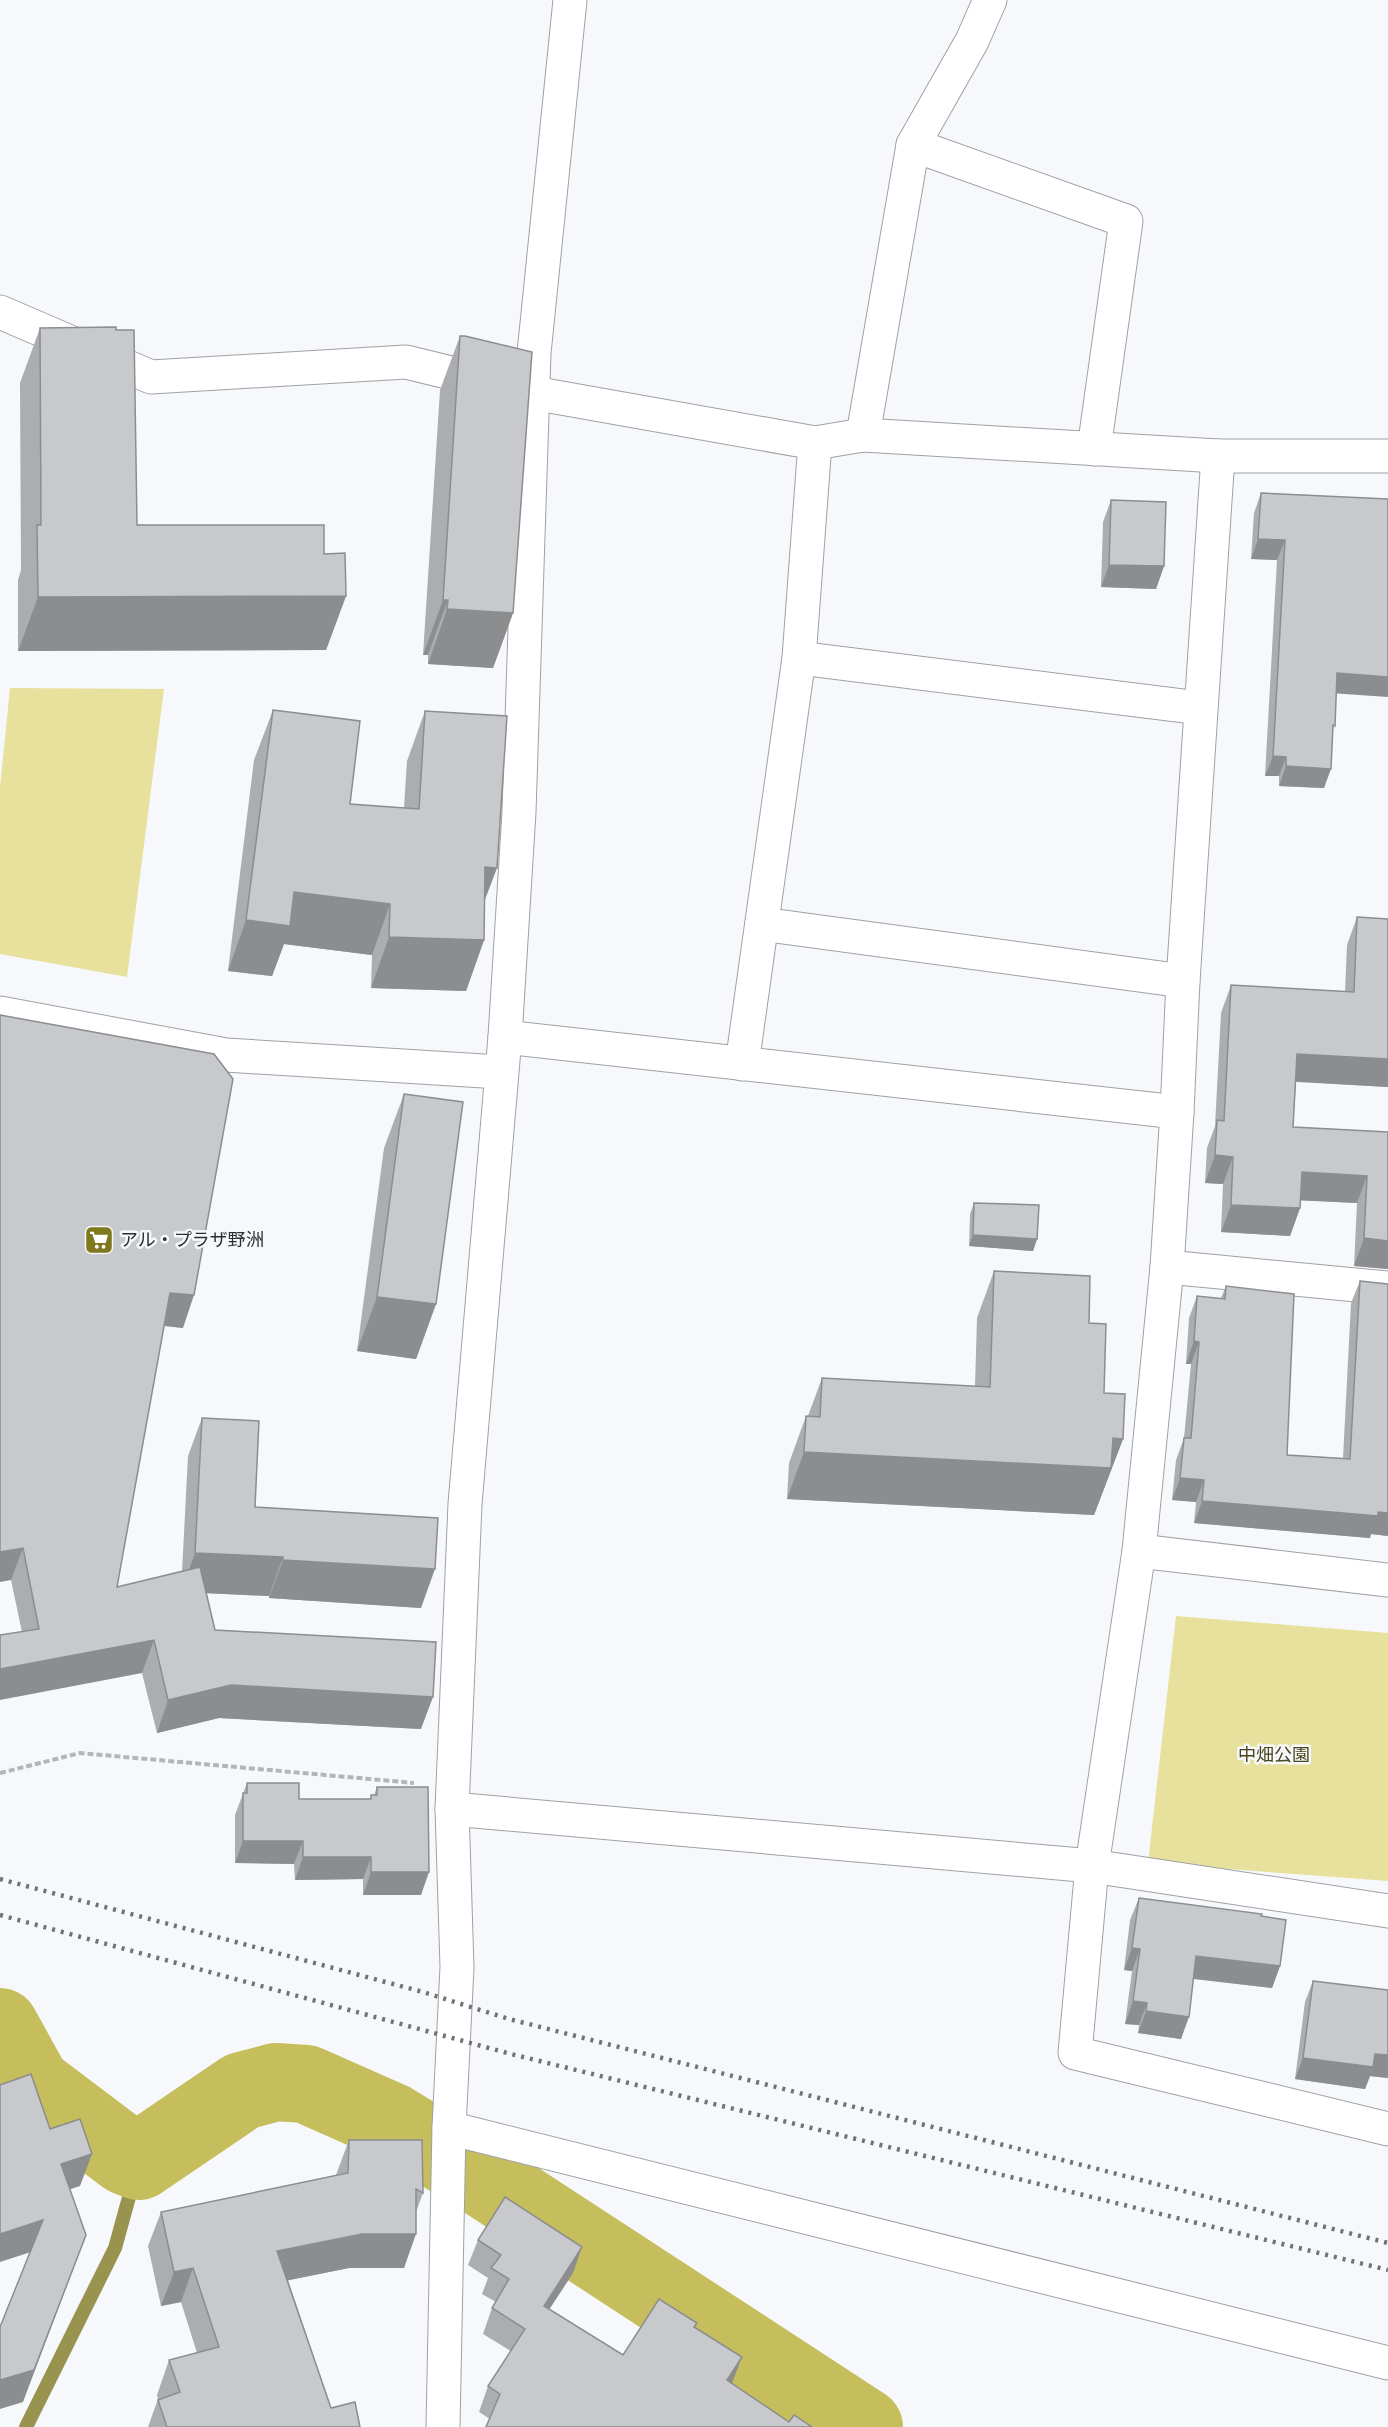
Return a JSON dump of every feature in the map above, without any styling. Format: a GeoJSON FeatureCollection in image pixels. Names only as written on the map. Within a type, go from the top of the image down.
{"type":"FeatureCollection","features":[{"type":"Feature","properties":{"kind":"street"},"geometry":{"type":"LineString","coordinates":[[443,2427],[449,2128],[457,1966],[453,1798],[465,1504],[505,1037],[519,812],[534,353],[570,0]]}},
{"type":"Feature","properties":{"kind":"street"},"geometry":{"type":"LineString","coordinates":[[863,435],[913,145],[972,41],[990,0]]}},
{"type":"Feature","properties":{"kind":"street"},"geometry":{"type":"LineString","coordinates":[[913,145],[1126,221],[1094,449]]}},
{"type":"Feature","properties":{"kind":"street"},"geometry":{"type":"LineString","coordinates":[[0,312],[151,377],[406,362],[533,393],[815,443],[863,435],[1218,456],[1388,456]]}},
{"type":"Feature","properties":{"kind":"street"},"geometry":{"type":"LineString","coordinates":[[742,1064],[799,658],[815,443]]}},
{"type":"Feature","properties":{"kind":"street"},"geometry":{"type":"LineString","coordinates":[[1218,456],[1200,708],[1167,1267],[1139,1551],[1092,1866],[1075,2053],[1388,2129]]}},
{"type":"Feature","properties":{"kind":"street"},"geometry":{"type":"LineString","coordinates":[[799,658],[1200,708]]}},
{"type":"Feature","properties":{"kind":"street"},"geometry":{"type":"LineString","coordinates":[[762,924],[1183,981]]}},
{"type":"Feature","properties":{"kind":"street"},"geometry":{"type":"LineString","coordinates":[[0,1013],[226,1055],[501,1072]]}},
{"type":"Feature","properties":{"kind":"street"},"geometry":{"type":"LineString","coordinates":[[505,1037],[1177,1112]]}},
{"type":"Feature","properties":{"kind":"street"},"geometry":{"type":"LineString","coordinates":[[1167,1267],[1388,1288]]}},
{"type":"Feature","properties":{"kind":"street"},"geometry":{"type":"LineString","coordinates":[[1139,1551],[1388,1580]]}},
{"type":"Feature","properties":{"kind":"street"},"geometry":{"type":"LineString","coordinates":[[453,1798],[1092,1866],[1388,1911]]}},
{"type":"Feature","properties":{"kind":"street"},"geometry":{"type":"LineString","coordinates":[[449,2128],[1388,2363]]}},
{"type":"Feature","properties":{"kind":"path"},"geometry":{"type":"LineString","coordinates":[[0,1773],[80,1753],[453,1798]]}},
{"type":"Feature","properties":{"kind":"green space"},"geometry":{"type":"Polygon","coordinates":[[[10,688],[164,689],[127,977],[0,954],[0,787],[10,688]]]}},
{"type":"Feature","properties":{"kind":"green space","name":"中畑公園"},"geometry":{"type":"Polygon","coordinates":[[[1176,1616],[1388,1633],[1388,1881],[1148,1863],[1176,1616]]]}},
{"type":"Feature","properties":{"kind":"building"},"geometry":{"type":"Polygon","coordinates":[[[116,327],[116,330],[134,330],[137,525],[324,525],[324,554],[345,553],[346,596],[38,597],[37,525],[41,525],[40,328],[116,327]]]}},
{"type":"Feature","properties":{"kind":"building"},"geometry":{"type":"Polygon","coordinates":[[[460,336],[532,352],[513,613],[447,609],[448,600],[443,600],[460,336]]]}},
{"type":"Feature","properties":{"kind":"building"},"geometry":{"type":"Polygon","coordinates":[[[1261,493],[1388,499],[1388,677],[1337,673],[1331,769],[1286,766],[1286,757],[1273,756],[1285,540],[1258,539],[1261,493]]]}},
{"type":"Feature","properties":{"kind":"building"},"geometry":{"type":"Polygon","coordinates":[[[1111,500],[1166,502],[1164,566],[1109,565],[1111,500]]]}},
{"type":"Feature","properties":{"kind":"building"},"geometry":{"type":"Polygon","coordinates":[[[273,710],[360,721],[350,804],[419,809],[425,711],[507,716],[497,868],[485,867],[484,940],[389,937],[390,904],[294,892],[290,926],[246,920],[273,710]]]}},
{"type":"Feature","properties":{"kind":"building"},"geometry":{"type":"Polygon","coordinates":[[[1357,917],[1388,919],[1388,1059],[1297,1054],[1293,1127],[1388,1132],[1388,1241],[1364,1238],[1367,1176],[1302,1172],[1300,1208],[1231,1205],[1233,1157],[1215,1155],[1217,1120],[1224,1121],[1231,985],[1354,992],[1357,917]]]}},
{"type":"Feature","properties":{"kind":"building","name":"アル・プラザ野洲"},"geometry":{"type":"Polygon","coordinates":[[[0,1015],[214,1054],[233,1079],[194,1295],[170,1293],[117,1587],[200,1567],[215,1630],[436,1642],[433,1697],[231,1685],[168,1700],[154,1640],[0,1669],[0,1635],[39,1629],[23,1548],[0,1552],[0,1015]]]}},
{"type":"Feature","properties":{"kind":"building"},"geometry":{"type":"Polygon","coordinates":[[[404,1094],[463,1102],[436,1304],[377,1297],[404,1094]]]}},
{"type":"Feature","properties":{"kind":"building"},"geometry":{"type":"Polygon","coordinates":[[[974,1203],[1039,1205],[1037,1239],[973,1235],[974,1203]]]}},
{"type":"Feature","properties":{"kind":"building"},"geometry":{"type":"Polygon","coordinates":[[[994,1271],[1090,1276],[1089,1323],[1106,1324],[1104,1393],[1125,1394],[1123,1439],[1113,1438],[1111,1468],[804,1452],[806,1416],[820,1417],[822,1378],[990,1387],[994,1271]]]}},
{"type":"Feature","properties":{"kind":"building"},"geometry":{"type":"Polygon","coordinates":[[[1360,1281],[1388,1284],[1388,1513],[1378,1512],[1378,1516],[1202,1501],[1204,1480],[1180,1478],[1184,1438],[1191,1438],[1199,1342],[1194,1341],[1197,1296],[1225,1299],[1226,1286],[1294,1294],[1287,1455],[1350,1459],[1360,1281]]]}},
{"type":"Feature","properties":{"kind":"building"},"geometry":{"type":"Polygon","coordinates":[[[202,1418],[259,1421],[255,1507],[438,1518],[435,1569],[283,1560],[283,1557],[195,1553],[202,1418]]]}},
{"type":"Feature","properties":{"kind":"building"},"geometry":{"type":"Polygon","coordinates":[[[247,1783],[299,1783],[299,1799],[371,1799],[371,1795],[377,1795],[377,1787],[428,1787],[429,1872],[371,1872],[371,1857],[303,1857],[303,1841],[243,1841],[243,1793],[247,1793],[247,1783]]]}},
{"type":"Feature","properties":{"kind":"building"},"geometry":{"type":"Polygon","coordinates":[[[1139,1898],[1262,1914],[1261,1916],[1286,1920],[1280,1966],[1196,1956],[1189,2017],[1146,2011],[1147,2003],[1133,2001],[1140,1949],[1132,1948],[1139,1898]]]}},
{"type":"Feature","properties":{"kind":"building"},"geometry":{"type":"Polygon","coordinates":[[[1313,1981],[1388,1990],[1388,2055],[1375,2054],[1373,2067],[1303,2058],[1313,1981]]]}},
{"type":"Feature","properties":{"kind":"building"},"geometry":{"type":"Polygon","coordinates":[[[31,2074],[50,2129],[80,2119],[92,2154],[61,2164],[86,2235],[34,2370],[0,2380],[0,2327],[43,2220],[0,2234],[0,2085],[31,2074]]]}},
{"type":"Feature","properties":{"kind":"building"},"geometry":{"type":"Polygon","coordinates":[[[349,2140],[422,2140],[423,2193],[416,2189],[416,2234],[362,2234],[277,2251],[331,2408],[355,2402],[360,2427],[167,2427],[158,2400],[180,2392],[169,2360],[219,2347],[193,2268],[174,2272],[161,2212],[348,2173],[349,2140]]]}},
{"type":"Feature","properties":{"kind":"building"},"geometry":{"type":"Polygon","coordinates":[[[505,2197],[582,2247],[544,2306],[623,2355],[659,2299],[697,2323],[694,2327],[742,2357],[727,2380],[789,2422],[794,2415],[812,2427],[486,2427],[500,2394],[488,2386],[525,2329],[492,2308],[509,2279],[491,2268],[501,2255],[478,2240],[505,2197]]]}},
{"type":"Feature","properties":{"kind":"waterway"},"geometry":{"type":"LineString","coordinates":[[0,2027],[32,2085],[126,2156],[139,2161],[242,2091],[276,2082],[306,2084],[392,2122],[469,2169],[864,2427]]}},
{"type":"Feature","properties":{"kind":"waterway"},"geometry":{"type":"LineString","coordinates":[[26,2427],[115,2248],[139,2161]]}},
{"type":"Feature","properties":{"kind":"railway"},"geometry":{"type":"LineString","coordinates":[[0,1879],[423,1992],[509,2019],[1388,2243]]}},
{"type":"Feature","properties":{"kind":"railway"},"geometry":{"type":"LineString","coordinates":[[0,1915],[511,2054],[1388,2270]]}},
{"type":"Feature","properties":{"kind":"place","name":"アル・プラザ野洲"},"geometry":{"type":"Point","coordinates":[99,1240]}}]}
